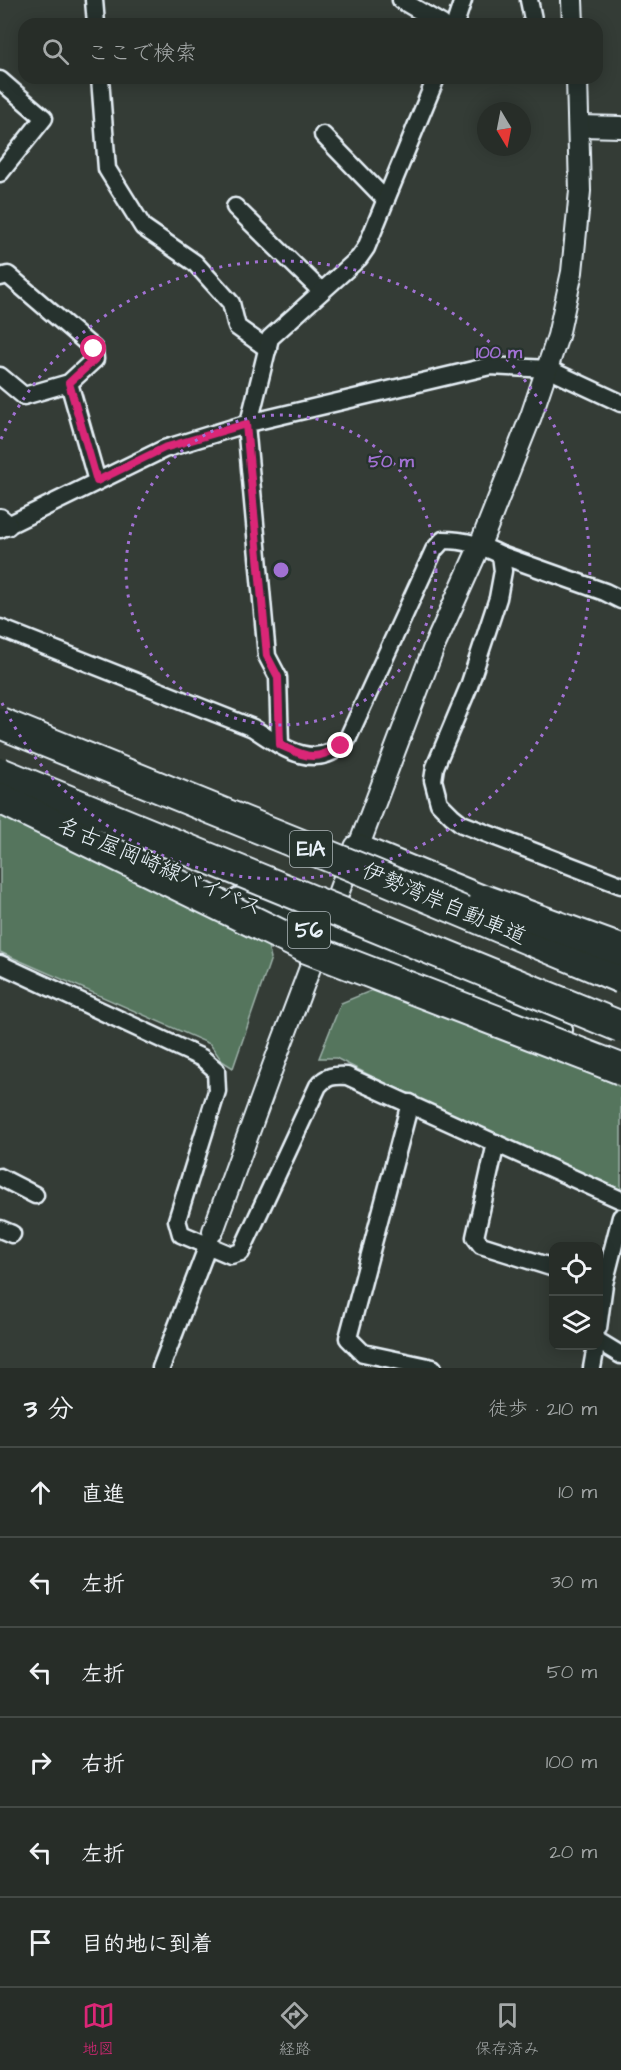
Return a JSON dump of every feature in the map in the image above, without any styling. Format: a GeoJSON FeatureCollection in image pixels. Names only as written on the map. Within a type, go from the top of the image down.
{"type":"FeatureCollection","features":[{"type":"Feature","properties":{"kind":"highway","name":"伊勢湾岸自動車道"},"geometry":{"type":"LineString","coordinates":[[0,723],[361,859],[621,978]]}},
{"type":"Feature","properties":{"kind":"highway","name":"伊勢湾岸自動車道"},"geometry":{"type":"LineString","coordinates":[[0,774],[621,1027]]}},
{"type":"Feature","properties":{"kind":"highway"},"geometry":{"type":"LineString","coordinates":[[4,800],[307,948],[621,1069]]}},
{"type":"Feature","properties":{"kind":"highway"},"geometry":{"type":"LineString","coordinates":[[361,859],[490,902],[621,950]]}},
{"type":"Feature","properties":{"kind":"main road"},"geometry":{"type":"LineString","coordinates":[[0,713],[621,965]]}},
{"type":"Feature","properties":{"kind":"main road","name":"名古屋岡崎線バイパス"},"geometry":{"type":"LineString","coordinates":[[4,800],[320,940],[621,1054]]}},
{"type":"Feature","properties":{"kind":"main road"},"geometry":{"type":"LineString","coordinates":[[361,859],[621,956]]}},
{"type":"Feature","properties":{"kind":"main road"},"geometry":{"type":"LineString","coordinates":[[320,940],[621,1075]]}},
{"type":"Feature","properties":{"kind":"street"},"geometry":{"type":"LineString","coordinates":[[94,0],[96,18]]}},
{"type":"Feature","properties":{"kind":"street"},"geometry":{"type":"LineString","coordinates":[[401,0],[432,18]]}},
{"type":"Feature","properties":{"kind":"street"},"geometry":{"type":"LineString","coordinates":[[457,18],[463,0]]}},
{"type":"Feature","properties":{"kind":"street"},"geometry":{"type":"LineString","coordinates":[[529,0],[533,18]]}},
{"type":"Feature","properties":{"kind":"street"},"geometry":{"type":"LineString","coordinates":[[572,0],[573,18]]}},
{"type":"Feature","properties":{"kind":"street"},"geometry":{"type":"LineString","coordinates":[[0,80],[44,118],[0,173]]}},
{"type":"Feature","properties":{"kind":"street"},"geometry":{"type":"LineString","coordinates":[[100,84],[107,169],[143,227],[195,263],[231,303],[237,327],[268,349]]}},
{"type":"Feature","properties":{"kind":"street"},"geometry":{"type":"LineString","coordinates":[[280,745],[278,677],[267,656],[248,423],[270,338],[359,258],[366,248],[434,84]]}},
{"type":"Feature","properties":{"kind":"street"},"geometry":{"type":"LineString","coordinates":[[161,1368],[211,1239],[320,940],[361,859],[434,647],[480,545],[548,369],[567,304],[572,272],[580,191],[577,84]]}},
{"type":"Feature","properties":{"kind":"street"},"geometry":{"type":"LineString","coordinates":[[579,126],[621,128]]}},
{"type":"Feature","properties":{"kind":"street"},"geometry":{"type":"LineString","coordinates":[[323,135],[386,200]]}},
{"type":"Feature","properties":{"kind":"street"},"geometry":{"type":"LineString","coordinates":[[234,207],[321,291]]}},
{"type":"Feature","properties":{"kind":"street"},"geometry":{"type":"LineString","coordinates":[[0,277],[8,275],[94,349],[95,359],[69,383],[24,396],[0,376]]}},
{"type":"Feature","properties":{"kind":"street"},"geometry":{"type":"LineString","coordinates":[[2,524],[164,448],[248,423],[490,366],[548,369],[621,403]]}},
{"type":"Feature","properties":{"kind":"street"},"geometry":{"type":"LineString","coordinates":[[69,383],[97,481]]}},
{"type":"Feature","properties":{"kind":"street"},"geometry":{"type":"LineString","coordinates":[[0,628],[253,728],[280,745],[306,756],[320,757],[341,746],[347,740],[434,550],[443,540],[459,540],[480,545],[621,600]]}},
{"type":"Feature","properties":{"kind":"street"},"geometry":{"type":"LineString","coordinates":[[501,555],[503,571],[498,598],[469,686],[435,767],[433,780],[437,796],[446,810],[462,824],[621,885]]}},
{"type":"Feature","properties":{"kind":"street"},"geometry":{"type":"LineString","coordinates":[[0,964],[202,1058],[216,1070],[217,1090],[177,1220],[181,1234],[211,1239],[231,1255],[241,1252],[323,1080],[329,1076],[347,1076],[621,1200]]}},
{"type":"Feature","properties":{"kind":"street"},"geometry":{"type":"LineString","coordinates":[[410,1103],[348,1338],[363,1353],[433,1368]]}},
{"type":"Feature","properties":{"kind":"street"},"geometry":{"type":"LineString","coordinates":[[496,1143],[475,1238],[481,1245],[549,1266]]}},
{"type":"Feature","properties":{"kind":"street"},"geometry":{"type":"LineString","coordinates":[[0,1178],[35,1196]]}},
{"type":"Feature","properties":{"kind":"street"},"geometry":{"type":"LineString","coordinates":[[603,1276],[621,1217]]}},
{"type":"Feature","properties":{"kind":"street"},"geometry":{"type":"LineString","coordinates":[[603,1344],[621,1355]]}},
{"type":"Feature","properties":{"kind":"street"},"geometry":{"type":"LineString","coordinates":[[592,1368],[595,1350]]}},
{"type":"Feature","properties":{"kind":"green space"},"geometry":{"type":"Polygon","coordinates":[[[0,799],[261,919],[271,958],[233,1068],[222,1061],[210,1044],[0,952],[0,799]]]}},
{"type":"Feature","properties":{"kind":"green space"},"geometry":{"type":"Polygon","coordinates":[[[385,985],[621,1087],[621,1192],[610,1198],[336,1058],[319,1058],[341,1003],[385,985]]]}},
{"type":"Feature","properties":{"kind":"route"},"geometry":{"type":"LineString","coordinates":[[94,349],[95,359],[69,383],[97,481],[164,448],[246,424],[267,656],[278,677],[280,745],[306,756],[320,757],[341,746]]}}]}
